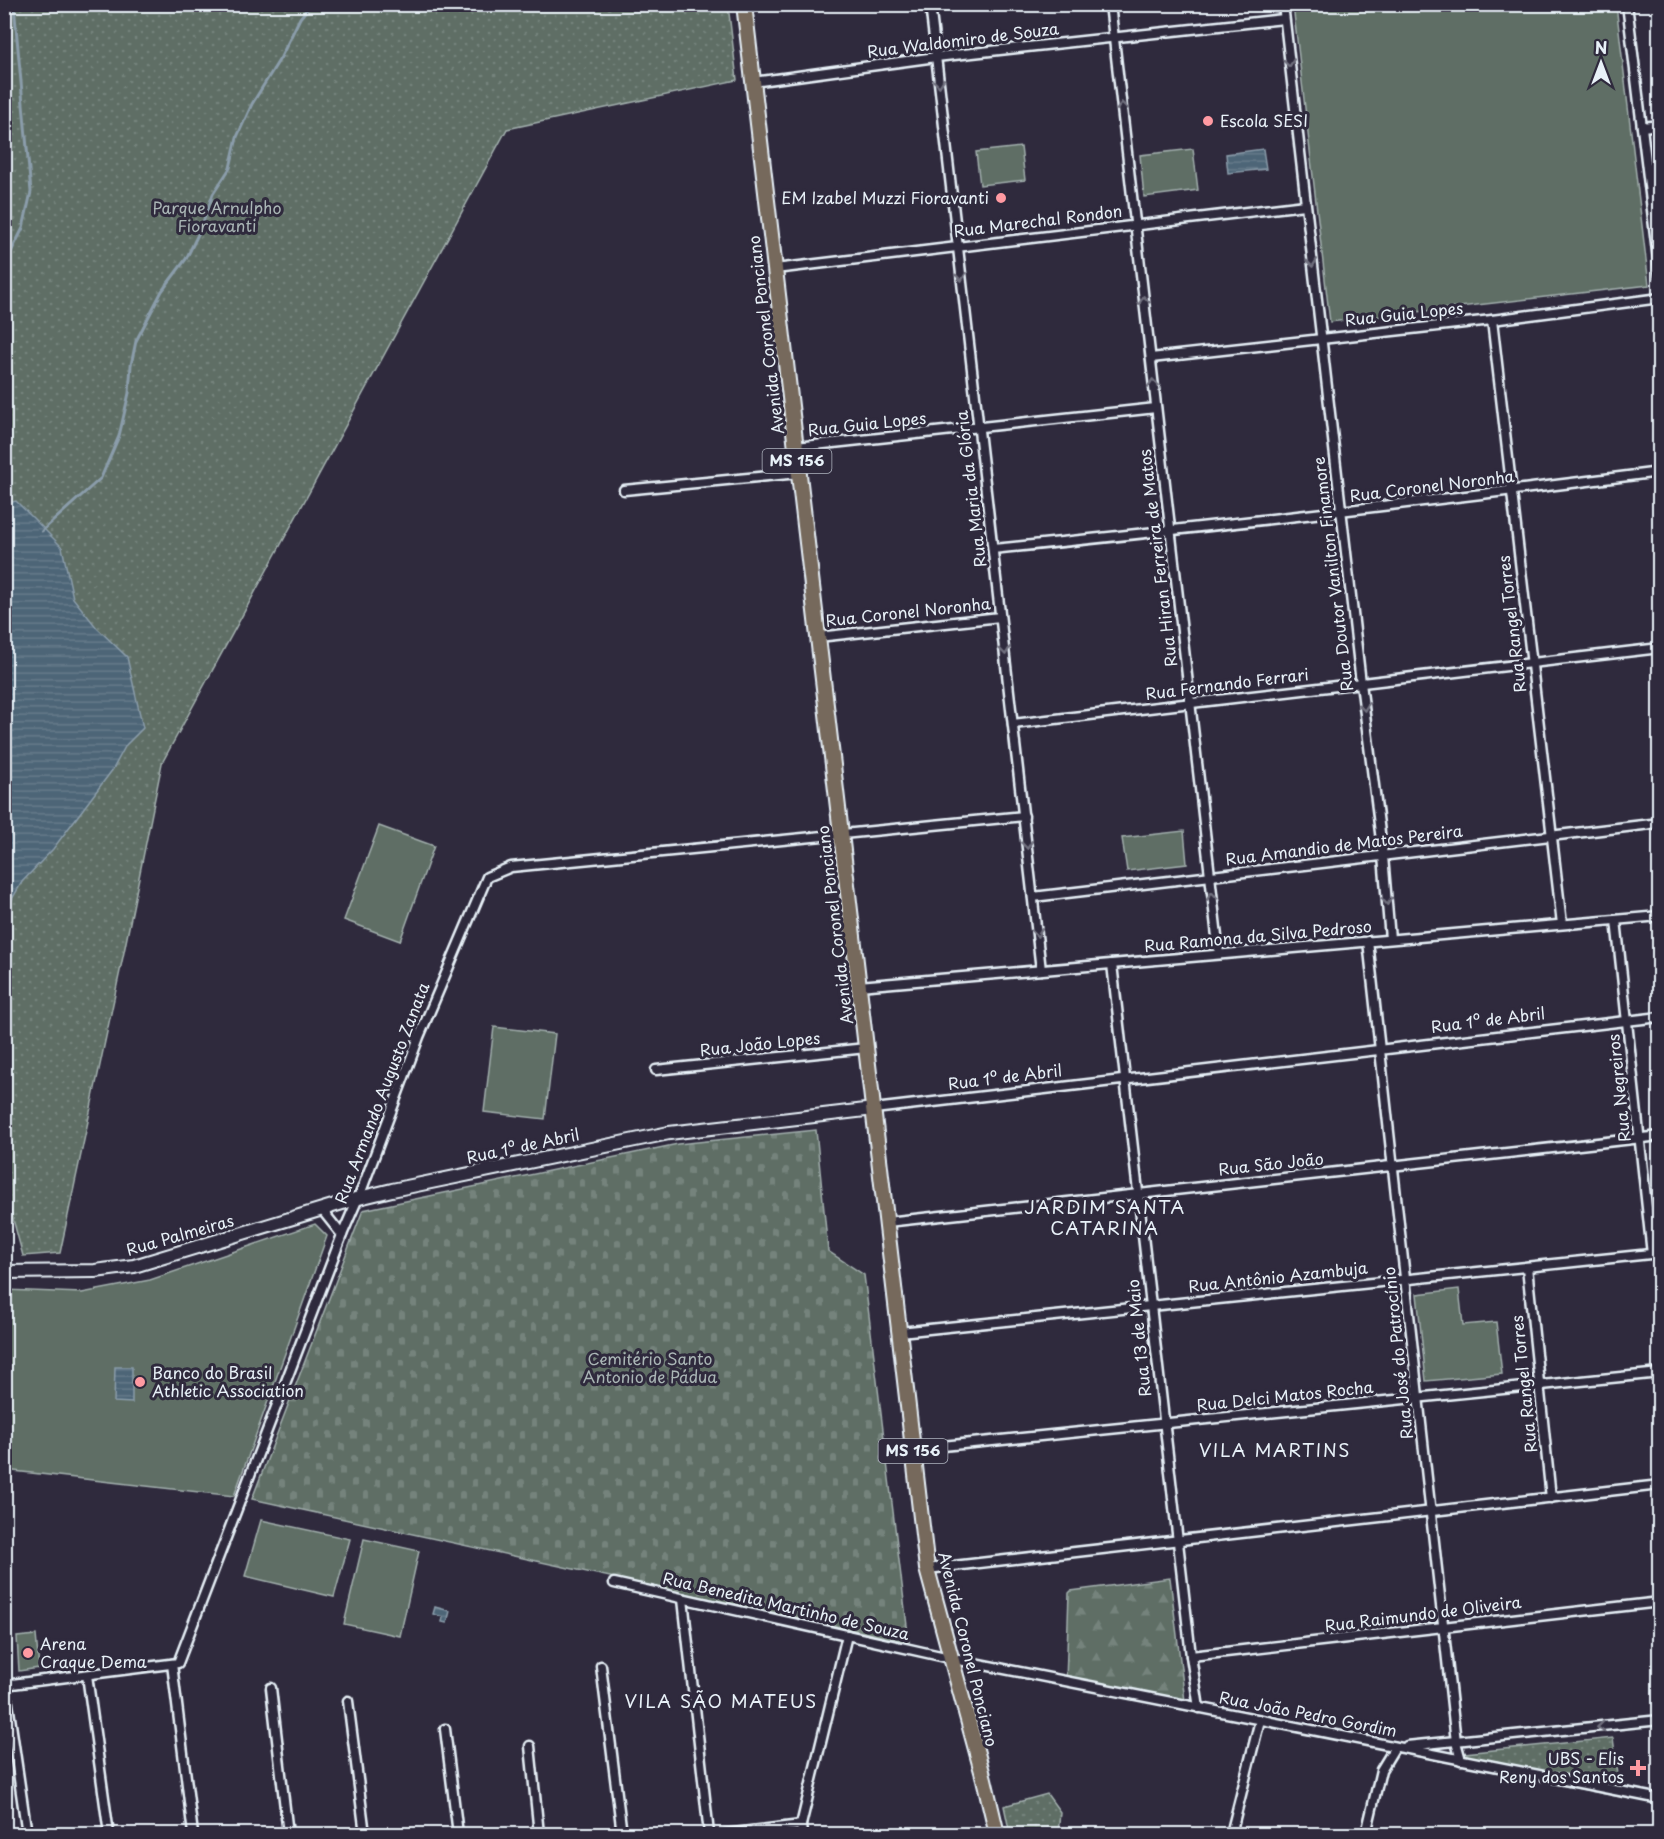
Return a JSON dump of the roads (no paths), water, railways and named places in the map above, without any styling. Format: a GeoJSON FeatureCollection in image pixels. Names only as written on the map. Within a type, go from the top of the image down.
{"type":"FeatureCollection","features":[{"type":"Feature","properties":{"kind":"main road","name":"Avenida Coronel Ponciano"},"geometry":{"type":"LineString","coordinates":[[744,4],[927,1569],[997,1834]]}},
{"type":"Feature","properties":{"kind":"street","name":"Rua Maria da Glória"},"geometry":{"type":"LineString","coordinates":[[930,4],[1041,970]]}},
{"type":"Feature","properties":{"kind":"street","name":"Rua Hiran Ferreira de Matos"},"geometry":{"type":"LineString","coordinates":[[1110,4],[1219,954]]}},
{"type":"Feature","properties":{"kind":"street","name":"Rua Doutor Vanilton Finamore"},"geometry":{"type":"LineString","coordinates":[[1283,4],[1383,856],[1390,939]]}},
{"type":"Feature","properties":{"kind":"street"},"geometry":{"type":"LineString","coordinates":[[1627,4],[1659,276]]}},
{"type":"Feature","properties":{"kind":"street","name":"Rua Waldomiro de Souza"},"geometry":{"type":"LineString","coordinates":[[753,82],[936,57],[1284,19]]}},
{"type":"Feature","properties":{"kind":"street"},"geometry":{"type":"LineString","coordinates":[[1642,127],[1659,124]]}},
{"type":"Feature","properties":{"kind":"street","name":"Rua Marechal Rondon"},"geometry":{"type":"LineString","coordinates":[[775,269],[1305,205]]}},
{"type":"Feature","properties":{"kind":"street","name":"Rua Guia Lopes"},"geometry":{"type":"LineString","coordinates":[[1151,358],[1492,320],[1659,298]]}},
{"type":"Feature","properties":{"kind":"street","name":"Rua Rangel Torres"},"geometry":{"type":"LineString","coordinates":[[1492,320],[1562,924]]}},
{"type":"Feature","properties":{"kind":"street","name":"Rua Guia Lopes"},"geometry":{"type":"LineString","coordinates":[[796,447],[1156,408]]}},
{"type":"Feature","properties":{"kind":"street","name":"Rua Coronel Noronha"},"geometry":{"type":"LineString","coordinates":[[993,549],[1171,532],[1659,472]]}},
{"type":"Feature","properties":{"kind":"street"},"geometry":{"type":"LineString","coordinates":[[624,490],[799,473]]}},
{"type":"Feature","properties":{"kind":"street","name":"Rua Coronel Noronha"},"geometry":{"type":"LineString","coordinates":[[818,636],[1000,616]]}},
{"type":"Feature","properties":{"kind":"street","name":"Rua Fernando Ferrari"},"geometry":{"type":"LineString","coordinates":[[1013,724],[1659,648]]}},
{"type":"Feature","properties":{"kind":"street","name":"Rua Armando Augusto Zanata"},"geometry":{"type":"LineString","coordinates":[[172,1664],[178,1662],[342,1235],[359,1198],[419,1037],[487,877],[511,867],[1024,816]]}},
{"type":"Feature","properties":{"kind":"street","name":"Rua Amandio de Matos Pereira"},"geometry":{"type":"LineString","coordinates":[[1033,897],[1659,823]]}},
{"type":"Feature","properties":{"kind":"street","name":"Rua Ramona da Silva Pedroso"},"geometry":{"type":"LineString","coordinates":[[859,986],[1659,916]]}},
{"type":"Feature","properties":{"kind":"street","name":"Rua Negreiros"},"geometry":{"type":"LineString","coordinates":[[1616,920],[1639,1138],[1656,1253]]}},
{"type":"Feature","properties":{"kind":"street","name":"Rua José do Patrocínio"},"geometry":{"type":"LineString","coordinates":[[1368,941],[1456,1742],[1461,1760]]}},
{"type":"Feature","properties":{"kind":"street","name":"Rua 13 de Maio"},"geometry":{"type":"LineString","coordinates":[[1112,964],[1191,1656],[1199,1708]]}},
{"type":"Feature","properties":{"kind":"street","name":"Rua 1º de Abril"},"geometry":{"type":"LineString","coordinates":[[359,1198],[669,1133],[1659,1017]]}},
{"type":"Feature","properties":{"kind":"street","name":"Rua João Lopes"},"geometry":{"type":"LineString","coordinates":[[656,1070],[866,1048]]}},
{"type":"Feature","properties":{"kind":"street","name":"Rua São João"},"geometry":{"type":"LineString","coordinates":[[887,1222],[1659,1136]]}},
{"type":"Feature","properties":{"kind":"street","name":"Rua Palmeiras"},"geometry":{"type":"LineString","coordinates":[[4,1272],[96,1271],[134,1266],[359,1198]]}},
{"type":"Feature","properties":{"kind":"street"},"geometry":{"type":"LineString","coordinates":[[322,1210],[342,1235]]}},
{"type":"Feature","properties":{"kind":"street","name":"Rua Antônio Azambuja"},"geometry":{"type":"LineString","coordinates":[[900,1332],[1656,1253]]}},
{"type":"Feature","properties":{"kind":"street","name":"Rua Rangel Torres"},"geometry":{"type":"LineString","coordinates":[[1527,1267],[1551,1498]]}},
{"type":"Feature","properties":{"kind":"street","name":"Rua Delci Matos Rocha"},"geometry":{"type":"LineString","coordinates":[[913,1449],[1659,1373]]}},
{"type":"Feature","properties":{"kind":"street"},"geometry":{"type":"LineString","coordinates":[[927,1569],[1659,1485]]}},
{"type":"Feature","properties":{"kind":"street","name":"Rua Benedita Martinho de Souza"},"geometry":{"type":"LineString","coordinates":[[614,1584],[950,1658]]}},
{"type":"Feature","properties":{"kind":"street"},"geometry":{"type":"LineString","coordinates":[[683,1599],[710,1834]]}},
{"type":"Feature","properties":{"kind":"street","name":"Rua Raimundo de Oliveira"},"geometry":{"type":"LineString","coordinates":[[1191,1656],[1659,1602]]}},
{"type":"Feature","properties":{"kind":"street"},"geometry":{"type":"LineString","coordinates":[[725,1834],[802,1830],[847,1635]]}},
{"type":"Feature","properties":{"kind":"street","name":"Rua João Pedro Gordim"},"geometry":{"type":"LineString","coordinates":[[950,1658],[1659,1799]]}},
{"type":"Feature","properties":{"kind":"street"},"geometry":{"type":"LineString","coordinates":[[27,1834],[5,1682],[87,1675],[172,1664],[193,1834]]}},
{"type":"Feature","properties":{"kind":"street"},"geometry":{"type":"LineString","coordinates":[[601,1666],[622,1834]]}},
{"type":"Feature","properties":{"kind":"street"},"geometry":{"type":"LineString","coordinates":[[87,1675],[110,1834]]}},
{"type":"Feature","properties":{"kind":"street"},"geometry":{"type":"LineString","coordinates":[[271,1688],[288,1834]]}},
{"type":"Feature","properties":{"kind":"street"},"geometry":{"type":"LineString","coordinates":[[348,1701],[365,1834]]}},
{"type":"Feature","properties":{"kind":"street"},"geometry":{"type":"LineString","coordinates":[[1232,1834],[1260,1720]]}},
{"type":"Feature","properties":{"kind":"street"},"geometry":{"type":"LineString","coordinates":[[1366,1834],[1381,1770],[1395,1747],[1659,1720]]}},
{"type":"Feature","properties":{"kind":"street"},"geometry":{"type":"LineString","coordinates":[[445,1729],[458,1834]]}},
{"type":"Feature","properties":{"kind":"street"},"geometry":{"type":"LineString","coordinates":[[530,1746],[539,1834]]}},
{"type":"Feature","properties":{"kind":"water"},"geometry":{"type":"Polygon","coordinates":[[[1263,149],[1266,169],[1228,173],[1226,154],[1263,149]]]}},
{"type":"Feature","properties":{"kind":"water"},"geometry":{"type":"Polygon","coordinates":[[[16,501],[62,547],[73,598],[97,628],[127,657],[143,728],[126,745],[113,769],[53,849],[22,882],[5,911],[4,504],[16,501]]]}},
{"type":"Feature","properties":{"kind":"water"},"geometry":{"type":"Polygon","coordinates":[[[115,1367],[132,1367],[132,1403],[114,1402],[115,1367]]]}},
{"type":"Feature","properties":{"kind":"water"},"geometry":{"type":"Polygon","coordinates":[[[435,1607],[450,1611],[447,1623],[442,1622],[443,1617],[433,1614],[435,1607]]]}},
{"type":"Feature","properties":{"kind":"waterway"},"geometry":{"type":"LineString","coordinates":[[42,531],[101,478],[119,436],[129,393],[136,341],[162,291],[186,259],[201,228],[213,194],[230,168],[237,137],[252,104],[281,57],[300,18],[311,4]]}},
{"type":"Feature","properties":{"kind":"waterway"},"geometry":{"type":"LineString","coordinates":[[4,260],[8,258],[23,228],[31,192],[14,5]]}},
{"type":"Feature","properties":{"kind":"place","name":"Escola SESI"},"geometry":{"type":"Point","coordinates":[1208,121]}},
{"type":"Feature","properties":{"kind":"place","name":"EM Izabel Muzzi Fioravanti"},"geometry":{"type":"Point","coordinates":[1001,198]}},
{"type":"Feature","properties":{"kind":"place","name":"Banco do Brasil Athletic Association"},"geometry":{"type":"Point","coordinates":[140,1382]}},
{"type":"Feature","properties":{"kind":"place","name":"Arena Craque Dema"},"geometry":{"type":"Point","coordinates":[28,1653]}},
{"type":"Feature","properties":{"kind":"place","name":"UBS - Elis Reny dos Santos"},"geometry":{"type":"Point","coordinates":[1638,1768]}},
{"type":"Feature","properties":{"kind":"district","name":"JARDIM SANTA CATARINA"},"geometry":{"type":"Point","coordinates":[1105,1218]}},
{"type":"Feature","properties":{"kind":"district","name":"VILA MARTINS"},"geometry":{"type":"Point","coordinates":[1275,1451]}},
{"type":"Feature","properties":{"kind":"district","name":"VILA SÃO MATEUS"},"geometry":{"type":"Point","coordinates":[721,1702]}},
{"type":"Feature","properties":{"kind":"park label","name":"Parque Arnulpho Fioravanti"},"geometry":{"type":"Point","coordinates":[217,217]}},
{"type":"Feature","properties":{"kind":"park label","name":"Cemitério Santo Antonio de Pádua"},"geometry":{"type":"Point","coordinates":[650,1368]}}]}
